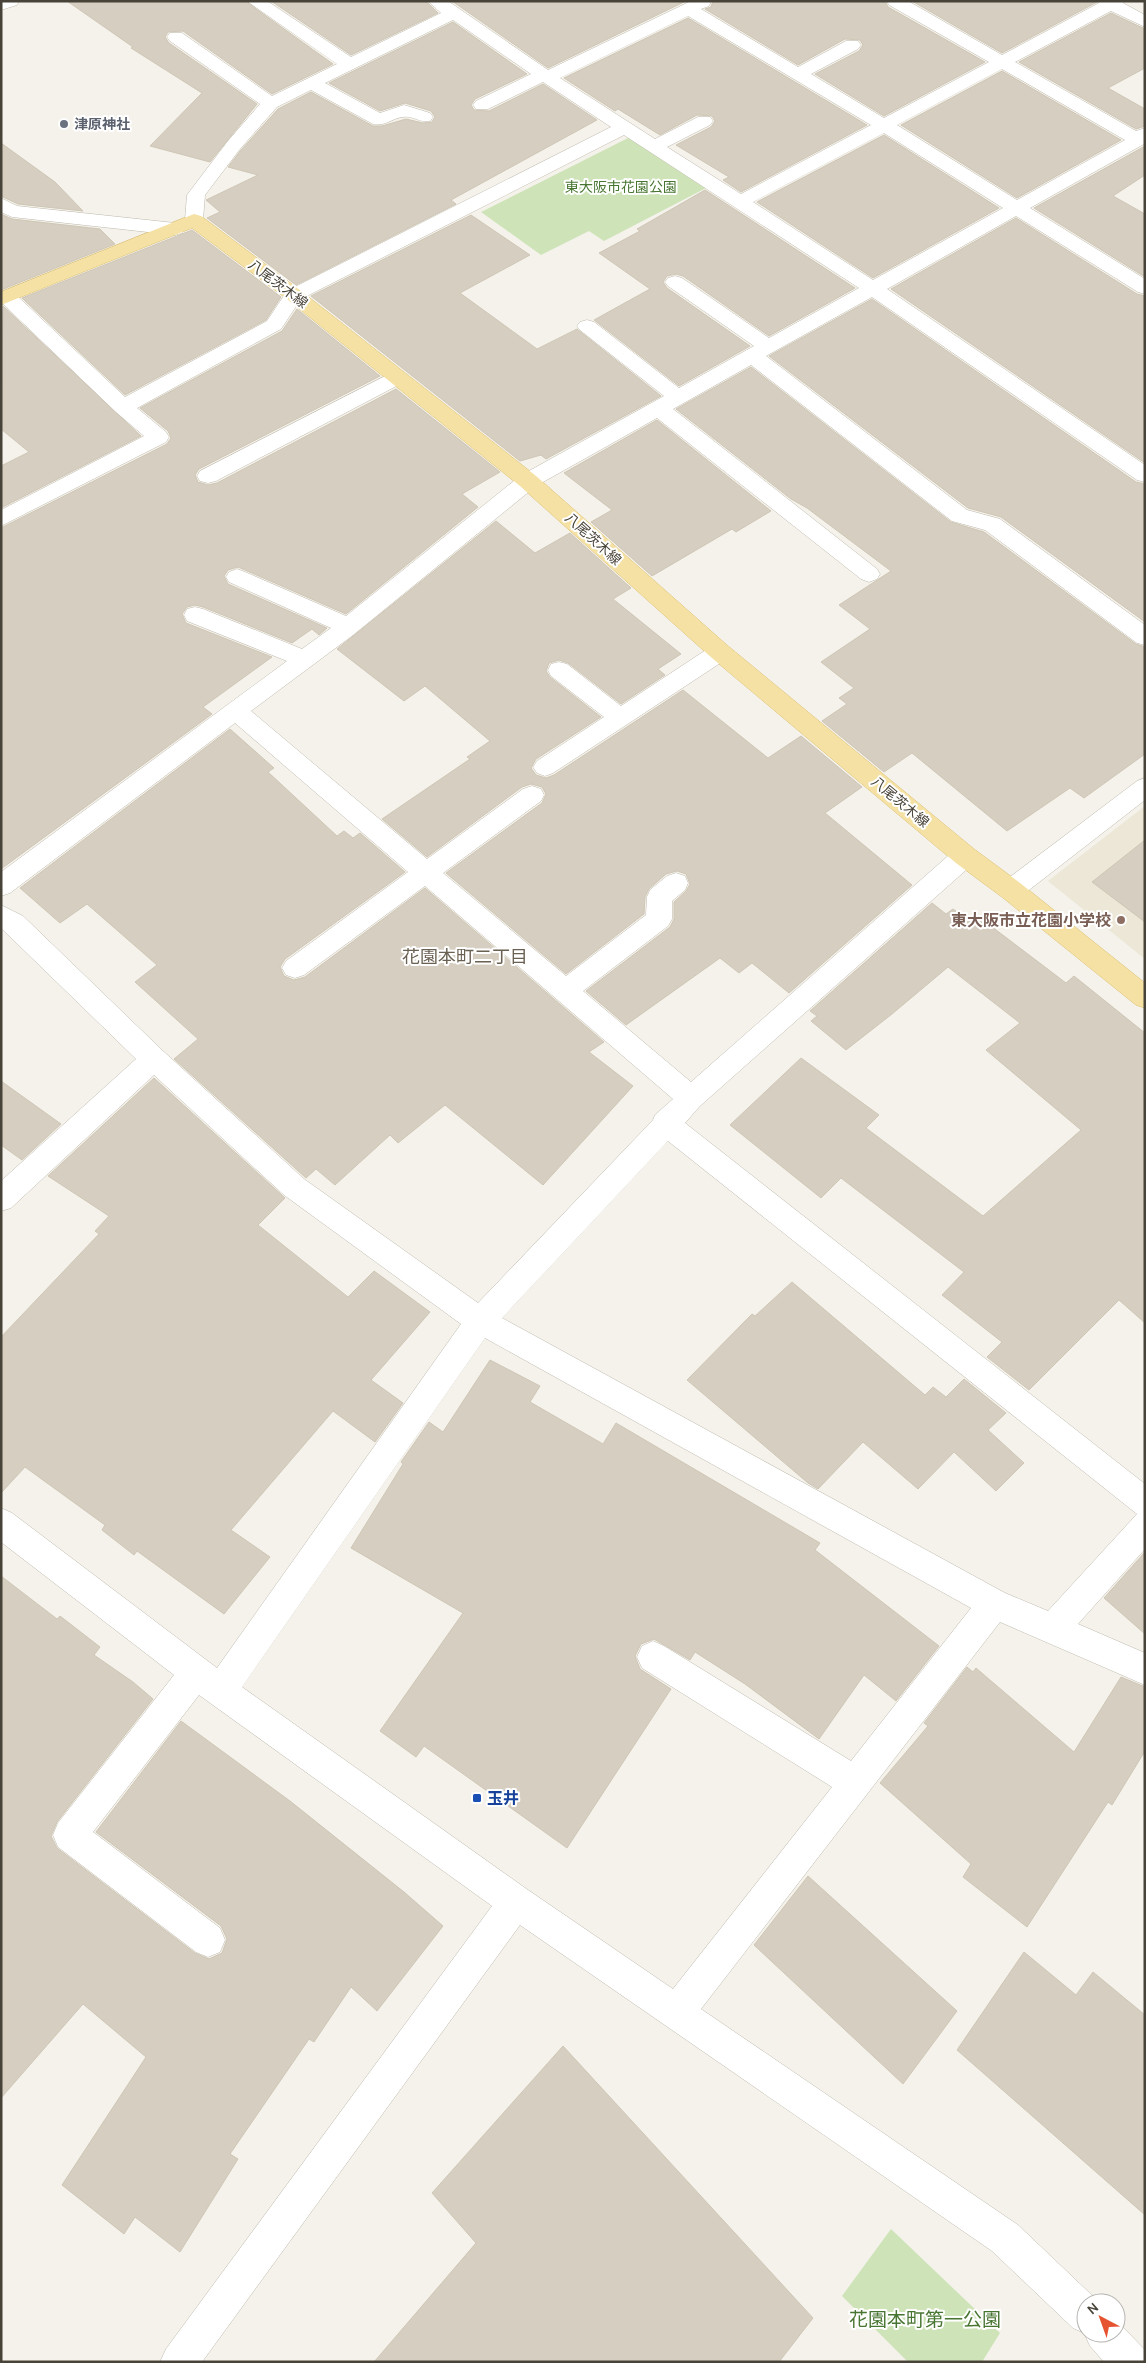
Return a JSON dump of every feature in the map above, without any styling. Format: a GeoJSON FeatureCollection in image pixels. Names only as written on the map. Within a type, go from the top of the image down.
{"type":"FeatureCollection","features":[{"type":"Feature","properties":{"kind":"main road","name":"八尾茨木線"},"geometry":{"type":"LineString","coordinates":[[185,225],[294,295],[528,481],[720,652],[965,856],[1011,890],[1145,998]]}},
{"type":"Feature","properties":{"kind":"main road"},"geometry":{"type":"LineString","coordinates":[[4,298],[185,225]]}},
{"type":"Feature","properties":{"kind":"street"},"geometry":{"type":"LineString","coordinates":[[1,5],[11,1]]}},
{"type":"Feature","properties":{"kind":"street"},"geometry":{"type":"LineString","coordinates":[[255,1],[349,64]]}},
{"type":"Feature","properties":{"kind":"street"},"geometry":{"type":"LineString","coordinates":[[436,1],[546,76],[874,289],[1145,475]]}},
{"type":"Feature","properties":{"kind":"street"},"geometry":{"type":"LineString","coordinates":[[895,1],[1001,62],[1143,136]]}},
{"type":"Feature","properties":{"kind":"street"},"geometry":{"type":"LineString","coordinates":[[740,202],[1111,2],[1145,22]]}},
{"type":"Feature","properties":{"kind":"street"},"geometry":{"type":"LineString","coordinates":[[482,105],[696,5],[798,74],[1016,206],[1145,288]]}},
{"type":"Feature","properties":{"kind":"street"},"geometry":{"type":"LineString","coordinates":[[1,204],[12,211],[185,225],[196,195],[234,145],[271,102],[454,13]]}},
{"type":"Feature","properties":{"kind":"street"},"geometry":{"type":"LineString","coordinates":[[176,37],[271,102]]}},
{"type":"Feature","properties":{"kind":"street"},"geometry":{"type":"LineString","coordinates":[[798,74],[852,45]]}},
{"type":"Feature","properties":{"kind":"street"},"geometry":{"type":"LineString","coordinates":[[311,83],[379,120],[404,110],[424,117]]}},
{"type":"Feature","properties":{"kind":"street"},"geometry":{"type":"LineString","coordinates":[[654,146],[704,121]]}},
{"type":"Feature","properties":{"kind":"street"},"geometry":{"type":"LineString","coordinates":[[123,407],[274,325],[294,295],[625,127]]}},
{"type":"Feature","properties":{"kind":"street"},"geometry":{"type":"LineString","coordinates":[[1,886],[348,626],[528,481],[874,289],[1016,206],[1143,136]]}},
{"type":"Feature","properties":{"kind":"street"},"geometry":{"type":"LineString","coordinates":[[675,282],[960,516],[992,524],[1145,637]]}},
{"type":"Feature","properties":{"kind":"street"},"geometry":{"type":"LineString","coordinates":[[1,519],[159,437],[123,407],[4,298]]}},
{"type":"Feature","properties":{"kind":"street"},"geometry":{"type":"LineString","coordinates":[[587,326],[678,397]]}},
{"type":"Feature","properties":{"kind":"street"},"geometry":{"type":"LineString","coordinates":[[208,476],[397,377]]}},
{"type":"Feature","properties":{"kind":"street"},"geometry":{"type":"LineString","coordinates":[[658,408],[868,574]]}},
{"type":"Feature","properties":{"kind":"street"},"geometry":{"type":"LineString","coordinates":[[237,577],[348,626]]}},
{"type":"Feature","properties":{"kind":"street"},"geometry":{"type":"LineString","coordinates":[[195,615],[305,659]]}},
{"type":"Feature","properties":{"kind":"street"},"geometry":{"type":"LineString","coordinates":[[545,767],[720,652]]}},
{"type":"Feature","properties":{"kind":"street"},"geometry":{"type":"LineString","coordinates":[[558,670],[621,718]]}},
{"type":"Feature","properties":{"kind":"street"},"geometry":{"type":"LineString","coordinates":[[236,711],[690,1098]]}},
{"type":"Feature","properties":{"kind":"street"},"geometry":{"type":"LineString","coordinates":[[1011,890],[1145,787]]}},
{"type":"Feature","properties":{"kind":"street"},"geometry":{"type":"LineString","coordinates":[[295,968],[532,794]]}},
{"type":"Feature","properties":{"kind":"street"},"geometry":{"type":"LineString","coordinates":[[208,1940],[70,1835],[208,1682],[480,1322],[690,1098],[965,856]]}},
{"type":"Feature","properties":{"kind":"street"},"geometry":{"type":"LineString","coordinates":[[565,991],[659,919],[659,896],[676,883]]}},
{"type":"Feature","properties":{"kind":"street"},"geometry":{"type":"LineString","coordinates":[[1,915],[14,923],[154,1059],[294,1187],[480,1322],[994,1604],[1145,1669]]}},
{"type":"Feature","properties":{"kind":"street"},"geometry":{"type":"LineString","coordinates":[[1,1199],[154,1059]]}},
{"type":"Feature","properties":{"kind":"street"},"geometry":{"type":"LineString","coordinates":[[665,1123],[1145,1503]]}},
{"type":"Feature","properties":{"kind":"street"},"geometry":{"type":"LineString","coordinates":[[2,1525],[208,1682],[516,1902],[1005,2238],[1076,2305]]}},
{"type":"Feature","properties":{"kind":"street"},"geometry":{"type":"LineString","coordinates":[[1052,1630],[1145,1526]]}},
{"type":"Feature","properties":{"kind":"street"},"geometry":{"type":"LineString","coordinates":[[677,2012],[994,1604]]}},
{"type":"Feature","properties":{"kind":"street"},"geometry":{"type":"LineString","coordinates":[[653,1657],[856,1783]]}},
{"type":"Feature","properties":{"kind":"street"},"geometry":{"type":"LineString","coordinates":[[179,2362],[516,1902]]}},
{"type":"Feature","properties":{"kind":"street"},"geometry":{"type":"LineString","coordinates":[[1113,2343],[1131,2362]]}},
{"type":"Feature","properties":{"kind":"shaded area","name":"東大阪市立花園小学校"},"geometry":{"type":"Polygon","coordinates":[[[1145,806],[1145,959],[1048,881],[1145,806]]]}},
{"type":"Feature","properties":{"kind":"green space","name":"東大阪市花園公園"},"geometry":{"type":"Polygon","coordinates":[[[630,137],[708,187],[604,241],[589,231],[541,255],[481,212],[630,137]]]}},
{"type":"Feature","properties":{"kind":"green space","name":"花園本町第一公園"},"geometry":{"type":"Polygon","coordinates":[[[891,2229],[1000,2333],[982,2362],[908,2362],[842,2296],[891,2229]]]}},
{"type":"Feature","properties":{"kind":"building"},"geometry":{"type":"Polygon","coordinates":[[[67,1],[245,1],[333,64],[272,94],[183,31],[168,32],[165,37],[169,43],[257,104],[210,162],[150,146],[202,93],[131,48],[133,47],[67,1]]]}},
{"type":"Feature","properties":{"kind":"building"},"geometry":{"type":"Polygon","coordinates":[[[271,1],[426,1],[438,13],[351,55],[271,1]]]}},
{"type":"Feature","properties":{"kind":"building"},"geometry":{"type":"Polygon","coordinates":[[[452,1],[686,1],[548,68],[452,1]]]}},
{"type":"Feature","properties":{"kind":"building"},"geometry":{"type":"Polygon","coordinates":[[[713,1],[885,1],[888,7],[985,62],[884,116],[815,74],[859,51],[863,45],[860,40],[845,39],[798,65],[705,9],[711,7],[713,1]]]}},
{"type":"Feature","properties":{"kind":"building"},"geometry":{"type":"Polygon","coordinates":[[[912,1],[1095,1],[1097,2],[1002,53],[912,1]]]}},
{"type":"Feature","properties":{"kind":"building"},"geometry":{"type":"Polygon","coordinates":[[[1111,13],[1145,29],[1145,68],[1108,88],[1145,109],[1145,126],[1136,129],[1019,62],[1111,13]]]}},
{"type":"Feature","properties":{"kind":"building"},"geometry":{"type":"Polygon","coordinates":[[[688,18],[867,125],[741,192],[723,180],[729,177],[676,145],[711,127],[715,121],[712,116],[697,115],[660,135],[618,109],[615,111],[564,78],[688,18]]]}},
{"type":"Feature","properties":{"kind":"building"},"geometry":{"type":"Polygon","coordinates":[[[453,22],[527,74],[475,99],[471,105],[474,110],[489,111],[543,84],[597,120],[451,200],[456,204],[296,285],[207,218],[220,212],[206,200],[258,175],[228,167],[241,150],[278,109],[311,92],[373,126],[382,126],[406,119],[423,123],[432,122],[435,117],[431,111],[405,103],[380,111],[329,83],[453,22]]]}},
{"type":"Feature","properties":{"kind":"building"},"geometry":{"type":"Polygon","coordinates":[[[1002,71],[1121,140],[1017,198],[901,125],[1002,71]]]}},
{"type":"Feature","properties":{"kind":"building"},"geometry":{"type":"Polygon","coordinates":[[[884,135],[999,208],[873,278],[757,202],[884,135]]]}},
{"type":"Feature","properties":{"kind":"building"},"geometry":{"type":"Polygon","coordinates":[[[1,143],[55,182],[83,211],[18,204],[1,196],[1,143]]]}},
{"type":"Feature","properties":{"kind":"building"},"geometry":{"type":"Polygon","coordinates":[[[1145,146],[1145,175],[1113,196],[1145,214],[1145,277],[1034,208],[1145,146]]]}},
{"type":"Feature","properties":{"kind":"building"},"geometry":{"type":"Polygon","coordinates":[[[705,190],[855,288],[769,336],[683,276],[676,274],[667,276],[663,282],[667,288],[750,346],[679,386],[594,320],[650,289],[599,253],[640,231],[637,229],[705,190]]]}},
{"type":"Feature","properties":{"kind":"building"},"geometry":{"type":"Polygon","coordinates":[[[1,214],[12,219],[100,229],[115,244],[1,290],[1,214]]]}},
{"type":"Feature","properties":{"kind":"building"},"geometry":{"type":"Polygon","coordinates":[[[471,215],[530,255],[460,293],[537,349],[577,329],[661,396],[546,459],[541,455],[520,461],[311,296],[471,215]]]}},
{"type":"Feature","properties":{"kind":"building"},"geometry":{"type":"Polygon","coordinates":[[[1016,218],[1137,294],[1145,296],[1145,463],[891,289],[1016,218]]]}},
{"type":"Feature","properties":{"kind":"building"},"geometry":{"type":"Polygon","coordinates":[[[192,230],[281,297],[266,320],[125,395],[22,298],[192,230]]]}},
{"type":"Feature","properties":{"kind":"building"},"geometry":{"type":"Polygon","coordinates":[[[872,299],[1136,482],[1145,484],[1145,622],[1001,517],[968,508],[769,356],[872,299]]]}},
{"type":"Feature","properties":{"kind":"building"},"geometry":{"type":"Polygon","coordinates":[[[3,306],[141,436],[1,508],[1,466],[29,452],[1,429],[3,306]]]}},
{"type":"Feature","properties":{"kind":"building"},"geometry":{"type":"Polygon","coordinates":[[[297,309],[380,376],[199,469],[195,475],[198,482],[208,485],[217,483],[396,389],[500,472],[462,494],[478,507],[346,614],[238,567],[228,570],[224,576],[228,584],[327,628],[319,635],[312,629],[292,643],[203,607],[195,605],[187,607],[182,614],[186,623],[272,657],[203,707],[212,714],[1,869],[1,528],[167,444],[171,438],[168,431],[140,408],[282,331],[297,309]]]}},
{"type":"Feature","properties":{"kind":"building"},"geometry":{"type":"Polygon","coordinates":[[[751,367],[951,522],[984,532],[1136,644],[1145,647],[1145,754],[1084,798],[1070,788],[1007,831],[912,753],[884,772],[822,721],[847,704],[839,698],[854,688],[821,662],[870,629],[839,605],[891,571],[807,508],[791,499],[676,409],[751,367]]]}},
{"type":"Feature","properties":{"kind":"building"},"geometry":{"type":"Polygon","coordinates":[[[657,420],[771,511],[736,532],[732,529],[652,576],[591,522],[612,510],[564,473],[657,420]]]}},
{"type":"Feature","properties":{"kind":"building"},"geometry":{"type":"Polygon","coordinates":[[[496,521],[535,553],[570,533],[631,588],[613,599],[681,654],[658,669],[665,675],[621,704],[568,663],[559,660],[549,663],[546,671],[550,677],[601,717],[536,759],[531,768],[536,775],[546,778],[554,775],[683,690],[768,758],[801,736],[862,787],[825,813],[912,885],[789,993],[752,963],[739,973],[720,958],[626,1025],[586,991],[670,927],[674,919],[674,902],[686,891],[690,884],[686,874],[677,871],[666,874],[649,889],[645,897],[644,914],[566,974],[446,873],[542,803],[546,794],[542,787],[531,784],[522,787],[427,857],[382,819],[470,759],[467,757],[490,741],[425,686],[404,701],[337,649],[496,521]]]}},
{"type":"Feature","properties":{"kind":"building"},"geometry":{"type":"Polygon","coordinates":[[[230,729],[274,768],[268,772],[337,836],[344,831],[353,838],[360,833],[405,872],[285,959],[280,967],[284,976],[294,980],[305,977],[425,888],[604,1042],[589,1052],[633,1086],[543,1185],[445,1105],[398,1143],[390,1135],[335,1185],[316,1169],[306,1178],[174,1059],[198,1039],[135,982],[157,965],[87,904],[60,923],[20,888],[230,729]]]}},
{"type":"Feature","properties":{"kind":"building"},"geometry":{"type":"Polygon","coordinates":[[[1145,840],[1145,922],[1092,882],[1145,840]]]}},
{"type":"Feature","properties":{"kind":"building"},"geometry":{"type":"Polygon","coordinates":[[[932,903],[946,914],[953,909],[973,923],[979,917],[1066,983],[1074,976],[1145,1033],[1145,1323],[1119,1300],[1029,1390],[987,1357],[1002,1342],[942,1295],[964,1272],[841,1178],[821,1198],[730,1125],[801,1058],[879,1115],[866,1128],[983,1216],[1081,1130],[986,1050],[1020,1023],[948,967],[846,1050],[811,1021],[817,1016],[810,1011],[932,903]]]}},
{"type":"Feature","properties":{"kind":"building"},"geometry":{"type":"Polygon","coordinates":[[[154,1078],[285,1198],[258,1225],[348,1297],[374,1271],[430,1312],[371,1380],[403,1403],[375,1442],[333,1411],[231,1530],[270,1557],[224,1614],[137,1551],[134,1555],[102,1530],[105,1525],[25,1467],[1,1493],[1,1337],[99,1234],[95,1231],[109,1216],[48,1176],[154,1078]]]}},
{"type":"Feature","properties":{"kind":"building"},"geometry":{"type":"Polygon","coordinates":[[[1,1081],[61,1124],[22,1160],[1,1145],[1,1081]]]}},
{"type":"Feature","properties":{"kind":"building"},"geometry":{"type":"Polygon","coordinates":[[[792,1282],[925,1395],[933,1387],[946,1397],[964,1379],[1006,1413],[988,1430],[1024,1463],[996,1491],[954,1452],[918,1489],[863,1442],[818,1489],[808,1483],[687,1380],[752,1314],[755,1316],[792,1282]]]}},
{"type":"Feature","properties":{"kind":"building"},"geometry":{"type":"Polygon","coordinates":[[[490,1360],[540,1386],[530,1402],[603,1444],[616,1423],[820,1543],[815,1550],[939,1646],[896,1701],[864,1675],[819,1739],[745,1684],[695,1652],[690,1660],[654,1639],[641,1644],[635,1656],[640,1669],[671,1689],[567,1848],[424,1746],[416,1757],[380,1731],[463,1613],[351,1548],[403,1464],[401,1462],[429,1422],[443,1432],[490,1360]]]}},
{"type":"Feature","properties":{"kind":"building"},"geometry":{"type":"Polygon","coordinates":[[[1145,1552],[1145,1634],[1104,1598],[1145,1552]]]}},
{"type":"Feature","properties":{"kind":"building"},"geometry":{"type":"Polygon","coordinates":[[[1,1576],[57,1619],[60,1616],[100,1647],[94,1655],[133,1682],[153,1699],[57,1822],[51,1836],[57,1848],[195,1953],[209,1959],[222,1953],[227,1939],[221,1926],[96,1832],[181,1721],[290,1801],[404,1892],[443,1926],[377,2011],[351,1987],[314,2042],[309,2039],[230,2154],[238,2159],[180,2252],[135,2217],[124,2234],[62,2185],[146,2057],[83,2004],[1,2098],[1,1576]]]}},
{"type":"Feature","properties":{"kind":"building"},"geometry":{"type":"Polygon","coordinates":[[[967,1667],[973,1672],[976,1668],[1074,1752],[1121,1677],[1145,1687],[1145,1751],[1112,1805],[1108,1802],[1027,1927],[963,1877],[971,1864],[880,1783],[928,1726],[924,1723],[967,1667]]]}},
{"type":"Feature","properties":{"kind":"building"},"geometry":{"type":"Polygon","coordinates":[[[808,1876],[957,2011],[903,2084],[754,1945],[808,1876]]]}},
{"type":"Feature","properties":{"kind":"building"},"geometry":{"type":"Polygon","coordinates":[[[1024,1952],[1076,1995],[1093,1972],[1145,2015],[1145,2215],[957,2050],[1024,1952]]]}},
{"type":"Feature","properties":{"kind":"building"},"geometry":{"type":"Polygon","coordinates":[[[563,2046],[813,2318],[779,2362],[374,2362],[476,2243],[432,2193],[563,2046]]]}},
{"type":"Feature","properties":{"kind":"place","name":"津原神社"},"geometry":{"type":"Point","coordinates":[64,124]}},
{"type":"Feature","properties":{"kind":"place","name":"東大阪市立花園小学校"},"geometry":{"type":"Point","coordinates":[1121,920]}},
{"type":"Feature","properties":{"kind":"place","name":"玉井"},"geometry":{"type":"Point","coordinates":[477,1798]}},
{"type":"Feature","properties":{"kind":"district","name":"花園本町二丁目"},"geometry":{"type":"Point","coordinates":[465,957]}}]}
